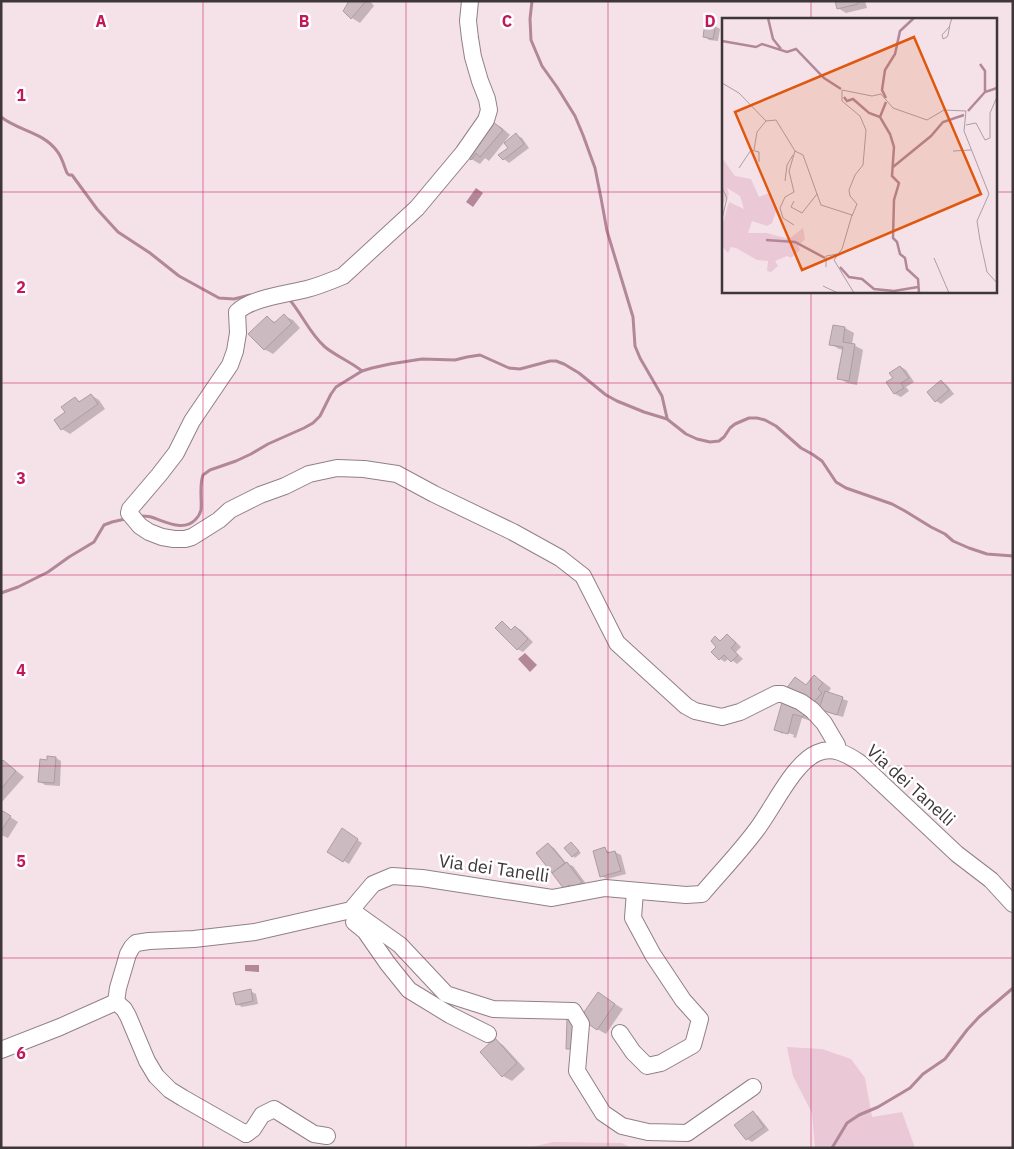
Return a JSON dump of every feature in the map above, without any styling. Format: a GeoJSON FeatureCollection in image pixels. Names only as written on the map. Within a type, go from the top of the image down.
{"type":"FeatureCollection","features":[{"type":"Feature","properties":{"kind":"street"},"geometry":{"type":"LineString","coordinates":[[470,1],[468,21],[470,38],[475,65],[487,99],[489,110],[486,120],[463,153],[416,208],[343,276],[331,282],[307,289],[267,298],[242,308],[238,312],[238,333],[230,365],[192,421],[176,453],[130,509],[129,513],[140,526],[162,537],[174,539],[192,537],[219,520],[230,510],[309,474],[338,468],[364,469],[397,474],[552,553],[584,576],[617,643],[694,712],[722,717],[740,712],[776,694],[782,694],[801,702],[818,716],[837,745],[837,751]]}},
{"type":"Feature","properties":{"kind":"street","name":"Via dei Tanelli"},"geometry":{"type":"LineString","coordinates":[[347,911],[373,884],[392,876],[422,878],[552,898],[605,888],[686,895],[702,894],[755,832],[793,775],[807,759],[818,752],[837,751],[846,754],[860,763],[957,854],[991,880],[1013,904]]}},
{"type":"Feature","properties":{"kind":"street"},"geometry":{"type":"LineString","coordinates":[[620,1033],[633,1052],[647,1066],[661,1063],[693,1045],[700,1019],[683,1000],[653,955],[633,918],[636,891]]}},
{"type":"Feature","properties":{"kind":"street"},"geometry":{"type":"LineString","coordinates":[[347,911],[365,931],[409,990],[450,1015],[488,1034]]}},
{"type":"Feature","properties":{"kind":"street"},"geometry":{"type":"LineString","coordinates":[[116,1002],[128,954],[136,943],[255,932],[347,911],[400,946],[446,994],[494,1008],[572,1011],[581,1024],[577,1071],[603,1113],[622,1126],[648,1132],[687,1132],[753,1088]]}},
{"type":"Feature","properties":{"kind":"street"},"geometry":{"type":"LineString","coordinates":[[1,1050],[60,1027],[116,1002]]}},
{"type":"Feature","properties":{"kind":"street"},"geometry":{"type":"LineString","coordinates":[[116,1002],[124,1009],[128,1016],[138,1035],[147,1061],[156,1076],[170,1090],[245,1141],[262,1115],[274,1109],[314,1134],[327,1136]]}},
{"type":"Feature","properties":{"kind":"shaded area"},"geometry":{"type":"Polygon","coordinates":[[[476,188],[483,193],[473,207],[466,202],[476,188]]]}},
{"type":"Feature","properties":{"kind":"shaded area"},"geometry":{"type":"Polygon","coordinates":[[[525,653],[537,665],[530,672],[518,659],[525,653]]]}},
{"type":"Feature","properties":{"kind":"shaded area"},"geometry":{"type":"Polygon","coordinates":[[[245,965],[259,965],[259,972],[245,971],[245,965]]]}},
{"type":"Feature","properties":{"kind":"shaded area"},"geometry":{"type":"Polygon","coordinates":[[[787,1047],[822,1049],[851,1059],[865,1078],[872,1117],[902,1112],[915,1148],[815,1148],[812,1113],[793,1076],[787,1047]]]}},
{"type":"Feature","properties":{"kind":"shaded area"},"geometry":{"type":"Polygon","coordinates":[[[553,1142],[622,1143],[631,1148],[528,1148],[553,1142]]]}},
{"type":"Feature","properties":{"kind":"building"},"geometry":{"type":"Polygon","coordinates":[[[349,1],[366,1],[351,19],[343,11],[349,1]]]}},
{"type":"Feature","properties":{"kind":"building"},"geometry":{"type":"Polygon","coordinates":[[[835,1],[858,1],[858,4],[837,9],[835,1]]]}},
{"type":"Feature","properties":{"kind":"building"},"geometry":{"type":"Polygon","coordinates":[[[705,23],[716,24],[713,39],[703,37],[705,23]]]}},
{"type":"Feature","properties":{"kind":"building"},"geometry":{"type":"Polygon","coordinates":[[[492,121],[503,130],[480,157],[476,153],[471,160],[464,154],[492,121]]]}},
{"type":"Feature","properties":{"kind":"building"},"geometry":{"type":"Polygon","coordinates":[[[516,133],[524,144],[503,160],[498,155],[508,148],[504,143],[516,133]]]}},
{"type":"Feature","properties":{"kind":"building"},"geometry":{"type":"Polygon","coordinates":[[[284,314],[292,323],[264,350],[248,334],[267,316],[274,323],[284,314]]]}},
{"type":"Feature","properties":{"kind":"building"},"geometry":{"type":"Polygon","coordinates":[[[833,325],[845,327],[843,342],[855,344],[849,381],[837,379],[843,347],[829,345],[833,325]]]}},
{"type":"Feature","properties":{"kind":"building"},"geometry":{"type":"Polygon","coordinates":[[[900,366],[909,378],[901,383],[904,388],[894,394],[886,382],[893,378],[889,373],[900,366]]]}},
{"type":"Feature","properties":{"kind":"building"},"geometry":{"type":"Polygon","coordinates":[[[941,380],[949,390],[935,402],[927,392],[941,380]]]}},
{"type":"Feature","properties":{"kind":"building"},"geometry":{"type":"Polygon","coordinates":[[[91,394],[98,404],[61,430],[54,420],[65,412],[61,407],[75,397],[79,402],[91,394]]]}},
{"type":"Feature","properties":{"kind":"building"},"geometry":{"type":"Polygon","coordinates":[[[502,621],[511,630],[515,626],[528,639],[517,650],[495,628],[502,621]]]}},
{"type":"Feature","properties":{"kind":"building"},"geometry":{"type":"Polygon","coordinates":[[[727,634],[736,643],[731,648],[738,655],[731,662],[724,655],[719,660],[711,652],[716,647],[711,641],[715,636],[720,641],[727,634]]]}},
{"type":"Feature","properties":{"kind":"building"},"geometry":{"type":"Polygon","coordinates":[[[814,675],[823,683],[818,689],[822,693],[813,703],[786,689],[795,677],[806,685],[814,675]]]}},
{"type":"Feature","properties":{"kind":"building"},"geometry":{"type":"Polygon","coordinates":[[[825,691],[843,697],[837,715],[819,709],[825,691]]]}},
{"type":"Feature","properties":{"kind":"building"},"geometry":{"type":"Polygon","coordinates":[[[783,699],[805,709],[803,717],[793,714],[788,734],[774,730],[783,699]]]}},
{"type":"Feature","properties":{"kind":"building"},"geometry":{"type":"Polygon","coordinates":[[[47,756],[56,757],[54,783],[38,782],[40,759],[47,760],[47,756]]]}},
{"type":"Feature","properties":{"kind":"building"},"geometry":{"type":"Polygon","coordinates":[[[3,760],[16,771],[1,789],[1,762],[3,760]]]}},
{"type":"Feature","properties":{"kind":"building"},"geometry":{"type":"Polygon","coordinates":[[[1,810],[11,816],[1,831],[1,810]]]}},
{"type":"Feature","properties":{"kind":"building"},"geometry":{"type":"Polygon","coordinates":[[[342,828],[358,839],[343,862],[327,852],[342,828]]]}},
{"type":"Feature","properties":{"kind":"building"},"geometry":{"type":"Polygon","coordinates":[[[571,842],[579,851],[572,857],[564,848],[571,842]]]}},
{"type":"Feature","properties":{"kind":"building"},"geometry":{"type":"Polygon","coordinates":[[[548,843],[565,863],[552,873],[536,853],[548,843]]]}},
{"type":"Feature","properties":{"kind":"building"},"geometry":{"type":"Polygon","coordinates":[[[605,847],[607,853],[615,851],[621,871],[600,877],[593,851],[605,847]]]}},
{"type":"Feature","properties":{"kind":"building"},"geometry":{"type":"Polygon","coordinates":[[[567,862],[582,882],[572,890],[569,885],[564,889],[552,873],[567,862]]]}},
{"type":"Feature","properties":{"kind":"building"},"geometry":{"type":"Polygon","coordinates":[[[251,989],[253,1001],[236,1005],[233,993],[251,989]]]}},
{"type":"Feature","properties":{"kind":"building"},"geometry":{"type":"Polygon","coordinates":[[[598,992],[615,1004],[597,1030],[580,1018],[598,992]]]}},
{"type":"Feature","properties":{"kind":"building"},"geometry":{"type":"Polygon","coordinates":[[[567,1019],[577,1019],[576,1049],[566,1049],[567,1019]]]}},
{"type":"Feature","properties":{"kind":"building"},"geometry":{"type":"Polygon","coordinates":[[[495,1038],[517,1063],[502,1077],[480,1052],[495,1038]]]}},
{"type":"Feature","properties":{"kind":"building"},"geometry":{"type":"Polygon","coordinates":[[[753,1111],[764,1127],[746,1140],[734,1125],[753,1111]]]}},
{"type":"Feature","properties":{"kind":"waterway"},"geometry":{"type":"LineString","coordinates":[[532,1],[530,19],[531,40],[542,66],[575,116],[595,168],[607,231],[633,317],[635,346],[662,396],[667,418]]}},
{"type":"Feature","properties":{"kind":"waterway"},"geometry":{"type":"LineString","coordinates":[[1,117],[15,126],[38,136],[51,145],[60,156],[67,173],[72,175],[97,209],[118,232],[150,253],[179,276],[219,298],[234,299],[250,295]]}},
{"type":"Feature","properties":{"kind":"waterway"},"geometry":{"type":"LineString","coordinates":[[289,299],[310,330],[325,347],[362,371]]}},
{"type":"Feature","properties":{"kind":"waterway"},"geometry":{"type":"LineString","coordinates":[[139,516],[151,517],[179,525],[185,525],[195,520],[201,510],[203,475],[210,470],[236,461],[313,423],[320,416],[336,387],[362,371],[422,359],[455,360],[480,355],[509,368],[520,369],[550,361],[564,364],[617,401],[667,419],[686,434],[710,442],[719,441],[735,424],[749,418],[765,420],[776,426],[801,448],[822,461],[836,482],[846,488],[892,504],[945,534],[953,541],[969,548],[987,554],[1013,556]]}},
{"type":"Feature","properties":{"kind":"waterway"},"geometry":{"type":"LineString","coordinates":[[1,593],[48,572],[94,542],[104,525],[125,519]]}},
{"type":"Feature","properties":{"kind":"waterway"},"geometry":{"type":"LineString","coordinates":[[832,1148],[847,1123],[910,1088],[923,1074],[945,1059],[979,1017],[1013,988]]}}]}
